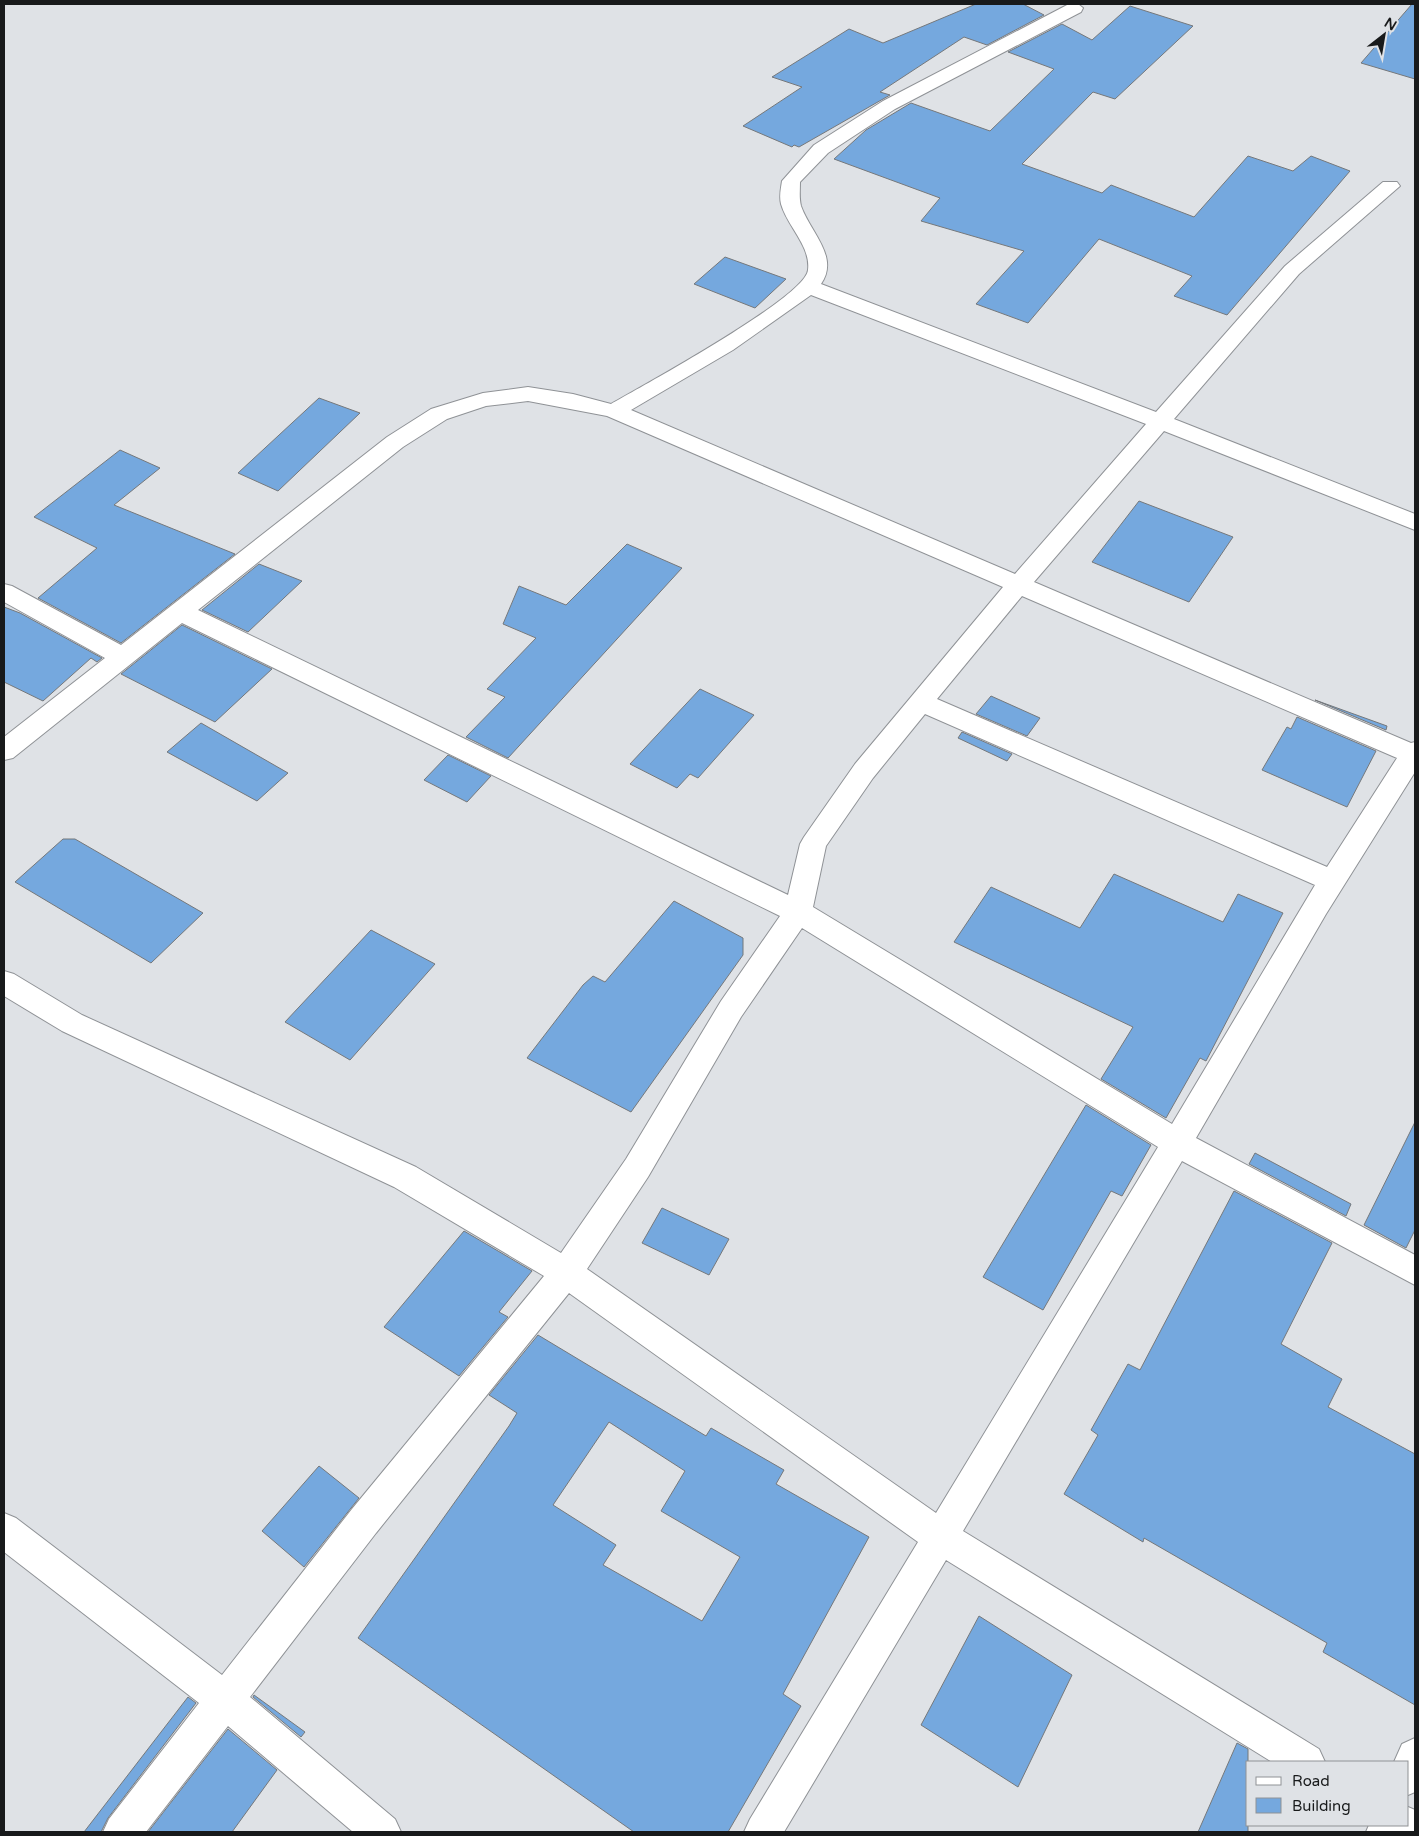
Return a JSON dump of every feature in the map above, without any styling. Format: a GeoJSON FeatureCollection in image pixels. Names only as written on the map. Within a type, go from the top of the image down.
{"type":"FeatureCollection","features":[{"type":"Feature","properties":{"kind":"street"},"geometry":{"type":"LineString","coordinates":[[614,411],[768,319],[809,288],[818,275],[819,264],[791,204],[791,181],[821,149],[889,105],[1075,8]]}},
{"type":"Feature","properties":{"kind":"street"},"geometry":{"type":"LineString","coordinates":[[122,1832],[364,1521],[566,1273],[637,1168],[731,1009],[798,912],[813,844],[864,771],[1018,585],[1292,270],[1390,186]]}},
{"type":"Feature","properties":{"kind":"street"},"geometry":{"type":"LineString","coordinates":[[809,288],[1160,421],[1415,522]]}},
{"type":"Feature","properties":{"kind":"street"},"geometry":{"type":"LineString","coordinates":[[4,751],[395,442],[439,414],[483,400],[528,394],[573,401],[614,411],[1018,585],[1414,752],[1333,881],[763,1832]]}},
{"type":"Feature","properties":{"kind":"street"},"geometry":{"type":"LineString","coordinates":[[4,592],[123,657]]}},
{"type":"Feature","properties":{"kind":"street"},"geometry":{"type":"LineString","coordinates":[[179,611],[798,912],[1177,1143],[1415,1271]]}},
{"type":"Feature","properties":{"kind":"street"},"geometry":{"type":"LineString","coordinates":[[920,702],[1333,881]]}},
{"type":"Feature","properties":{"kind":"street"},"geometry":{"type":"LineString","coordinates":[[4,982],[72,1023],[405,1177],[566,1273],[941,1537],[1304,1761]]}},
{"type":"Feature","properties":{"kind":"street"},"geometry":{"type":"LineString","coordinates":[[4,1530],[225,1700],[382,1832]]}},
{"type":"Feature","properties":{"kind":"street"},"geometry":{"type":"LineString","coordinates":[[1409,1773],[1415,1757]]}},
{"type":"Feature","properties":{"kind":"building"},"geometry":{"type":"Polygon","coordinates":[[[976,4],[1023,4],[1044,15],[987,45],[964,37],[880,92],[890,95],[799,147],[794,145],[792,147],[743,126],[802,87],[772,77],[849,29],[883,43],[976,4]]]}},
{"type":"Feature","properties":{"kind":"building"},"geometry":{"type":"Polygon","coordinates":[[[1412,4],[1415,4],[1415,79],[1361,63],[1412,4]]]}},
{"type":"Feature","properties":{"kind":"building"},"geometry":{"type":"Polygon","coordinates":[[[1130,6],[1193,26],[1115,99],[1093,92],[1022,164],[1102,193],[1111,185],[1194,217],[1248,156],[1293,171],[1311,156],[1350,171],[1227,315],[1174,296],[1192,276],[1099,239],[1028,323],[976,304],[1024,251],[921,221],[940,198],[834,159],[866,130],[911,103],[990,131],[1054,69],[1008,52],[1062,24],[1092,40],[1130,6]]]}},
{"type":"Feature","properties":{"kind":"building"},"geometry":{"type":"Polygon","coordinates":[[[725,257],[786,279],[755,308],[694,284],[725,257]]]}},
{"type":"Feature","properties":{"kind":"building"},"geometry":{"type":"Polygon","coordinates":[[[319,398],[360,413],[278,491],[238,473],[319,398]]]}},
{"type":"Feature","properties":{"kind":"building"},"geometry":{"type":"Polygon","coordinates":[[[120,450],[160,468],[114,505],[235,554],[121,643],[38,598],[97,548],[34,517],[120,450]]]}},
{"type":"Feature","properties":{"kind":"building"},"geometry":{"type":"Polygon","coordinates":[[[1139,501],[1233,537],[1189,602],[1092,562],[1139,501]]]}},
{"type":"Feature","properties":{"kind":"building"},"geometry":{"type":"Polygon","coordinates":[[[627,544],[682,568],[508,758],[466,737],[505,697],[487,689],[536,638],[503,624],[519,586],[566,605],[627,544]]]}},
{"type":"Feature","properties":{"kind":"building"},"geometry":{"type":"Polygon","coordinates":[[[259,564],[302,581],[248,632],[202,610],[259,564]]]}},
{"type":"Feature","properties":{"kind":"building"},"geometry":{"type":"Polygon","coordinates":[[[4,607],[20,613],[102,658],[97,662],[91,658],[43,701],[4,682],[4,607]]]}},
{"type":"Feature","properties":{"kind":"building"},"geometry":{"type":"Polygon","coordinates":[[[182,625],[272,669],[215,722],[121,674],[182,625]]]}},
{"type":"Feature","properties":{"kind":"building"},"geometry":{"type":"Polygon","coordinates":[[[700,689],[754,715],[698,778],[690,774],[677,788],[630,764],[700,689]]]}},
{"type":"Feature","properties":{"kind":"building"},"geometry":{"type":"Polygon","coordinates":[[[991,696],[1040,718],[1027,736],[976,714],[991,696]]]}},
{"type":"Feature","properties":{"kind":"building"},"geometry":{"type":"Polygon","coordinates":[[[1315,700],[1387,726],[1386,730],[1315,700]]]}},
{"type":"Feature","properties":{"kind":"building"},"geometry":{"type":"Polygon","coordinates":[[[1297,717],[1376,751],[1347,807],[1262,770],[1287,727],[1291,729],[1297,717]]]}},
{"type":"Feature","properties":{"kind":"building"},"geometry":{"type":"Polygon","coordinates":[[[201,723],[288,773],[257,801],[167,752],[201,723]]]}},
{"type":"Feature","properties":{"kind":"building"},"geometry":{"type":"Polygon","coordinates":[[[962,732],[1012,754],[1007,761],[958,738],[962,732]]]}},
{"type":"Feature","properties":{"kind":"building"},"geometry":{"type":"Polygon","coordinates":[[[448,755],[491,776],[467,802],[424,780],[448,755]]]}},
{"type":"Feature","properties":{"kind":"building"},"geometry":{"type":"Polygon","coordinates":[[[63,839],[75,839],[203,913],[151,963],[15,882],[63,839]]]}},
{"type":"Feature","properties":{"kind":"building"},"geometry":{"type":"Polygon","coordinates":[[[1114,874],[1223,922],[1238,894],[1283,913],[1206,1061],[1200,1058],[1166,1118],[1101,1079],[1133,1027],[954,942],[991,887],[1080,928],[1114,874]]]}},
{"type":"Feature","properties":{"kind":"building"},"geometry":{"type":"Polygon","coordinates":[[[674,901],[743,938],[743,955],[631,1112],[527,1058],[583,985],[593,976],[605,982],[674,901]]]}},
{"type":"Feature","properties":{"kind":"building"},"geometry":{"type":"Polygon","coordinates":[[[371,930],[435,964],[350,1060],[285,1022],[371,930]]]}},
{"type":"Feature","properties":{"kind":"building"},"geometry":{"type":"Polygon","coordinates":[[[1086,1105],[1151,1145],[1122,1196],[1111,1191],[1043,1310],[983,1277],[1086,1105]]]}},
{"type":"Feature","properties":{"kind":"building"},"geometry":{"type":"Polygon","coordinates":[[[1415,1122],[1415,1230],[1406,1248],[1364,1225],[1415,1122]]]}},
{"type":"Feature","properties":{"kind":"building"},"geometry":{"type":"Polygon","coordinates":[[[1255,1153],[1351,1204],[1346,1216],[1249,1164],[1255,1153]]]}},
{"type":"Feature","properties":{"kind":"building"},"geometry":{"type":"Polygon","coordinates":[[[1234,1191],[1332,1243],[1281,1344],[1342,1379],[1328,1407],[1415,1454],[1415,1705],[1323,1652],[1327,1643],[1144,1538],[1143,1542],[1064,1494],[1098,1435],[1091,1430],[1128,1364],[1140,1370],[1234,1191]]]}},
{"type":"Feature","properties":{"kind":"building"},"geometry":{"type":"Polygon","coordinates":[[[662,1208],[729,1239],[709,1275],[642,1243],[662,1208]]]}},
{"type":"Feature","properties":{"kind":"building"},"geometry":{"type":"Polygon","coordinates":[[[464,1231],[532,1271],[499,1312],[508,1317],[459,1376],[384,1327],[464,1231]]]}},
{"type":"Feature","properties":{"kind":"building"},"geometry":{"type":"Polygon","coordinates":[[[538,1335],[706,1436],[711,1428],[784,1470],[776,1484],[869,1537],[783,1694],[801,1706],[728,1832],[634,1832],[358,1638],[517,1413],[489,1395],[538,1335]],[[609,1422],[553,1505],[616,1545],[603,1565],[702,1621],[740,1557],[661,1511],[685,1471],[609,1422]]]}},
{"type":"Feature","properties":{"kind":"building"},"geometry":{"type":"Polygon","coordinates":[[[319,1466],[359,1498],[304,1567],[262,1531],[319,1466]]]}},
{"type":"Feature","properties":{"kind":"building"},"geometry":{"type":"Polygon","coordinates":[[[979,1616],[1072,1675],[1018,1787],[921,1725],[979,1616]]]}},
{"type":"Feature","properties":{"kind":"building"},"geometry":{"type":"Polygon","coordinates":[[[254,1695],[305,1732],[301,1737],[253,1697],[254,1695]]]}},
{"type":"Feature","properties":{"kind":"building"},"geometry":{"type":"Polygon","coordinates":[[[188,1697],[196,1703],[108,1818],[101,1832],[84,1832],[188,1697]]]}},
{"type":"Feature","properties":{"kind":"building"},"geometry":{"type":"Polygon","coordinates":[[[228,1729],[277,1770],[232,1832],[148,1832],[228,1729]]]}},
{"type":"Feature","properties":{"kind":"building"},"geometry":{"type":"Polygon","coordinates":[[[1237,1743],[1248,1749],[1248,1761],[1246,1761],[1246,1826],[1248,1826],[1248,1832],[1198,1832],[1237,1743]]]}}]}
